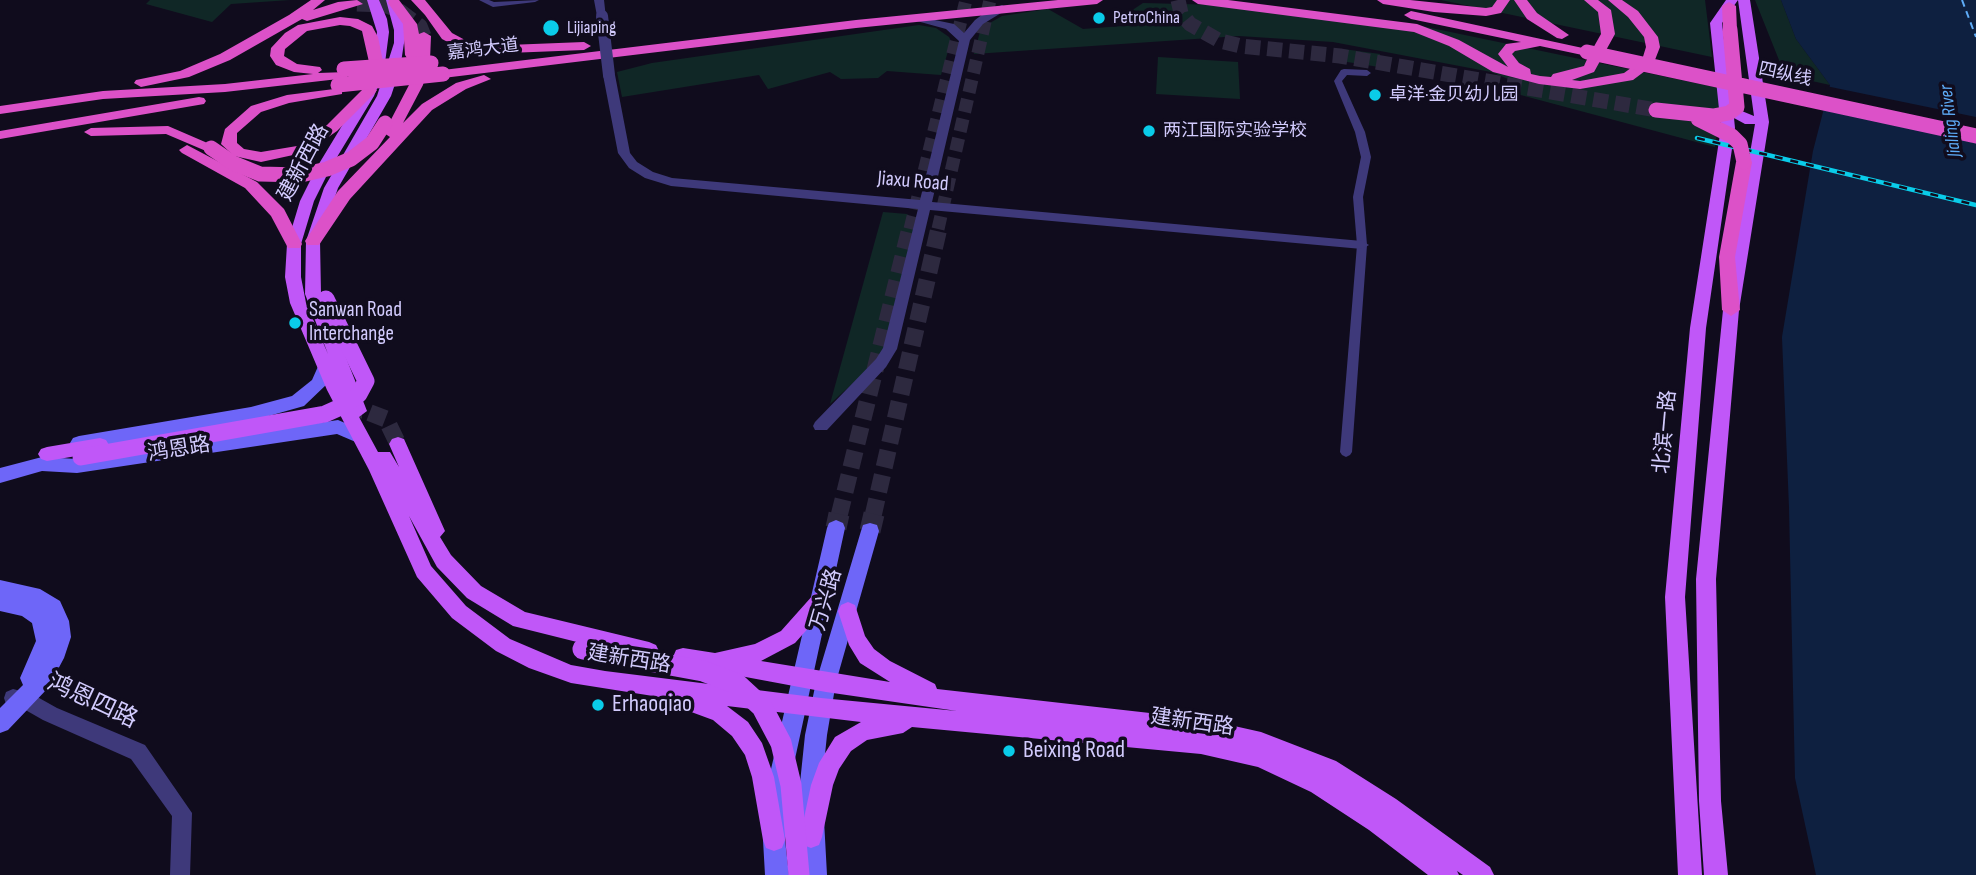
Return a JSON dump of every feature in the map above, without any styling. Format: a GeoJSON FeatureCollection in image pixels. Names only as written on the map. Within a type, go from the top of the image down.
{"type":"FeatureCollection","features":[{"type":"Feature","properties":{"kind":"highway"},"geometry":{"type":"LineString","coordinates":[[155,81],[193,71],[235,53],[319,0]]}},
{"type":"Feature","properties":{"kind":"highway"},"geometry":{"type":"LineString","coordinates":[[417,0],[430,12],[447,36],[462,44],[508,49],[584,46]]}},
{"type":"Feature","properties":{"kind":"highway","name":"嘉鸿大道"},"geometry":{"type":"LineString","coordinates":[[0,110],[84,97],[340,80],[401,79],[444,68],[584,46],[985,0]]}},
{"type":"Feature","properties":{"kind":"highway","name":"嘉鸿大道"},"geometry":{"type":"LineString","coordinates":[[0,135],[195,101],[340,80],[667,48],[911,18],[1097,0]]}},
{"type":"Feature","properties":{"kind":"highway"},"geometry":{"type":"LineString","coordinates":[[1198,0],[1417,28],[1454,43],[1498,69],[1539,80],[1580,86],[1628,77],[1648,62],[1653,47],[1651,37],[1633,14],[1614,0]]}},
{"type":"Feature","properties":{"kind":"highway"},"geometry":{"type":"LineString","coordinates":[[1288,0],[1404,14],[1588,46]]}},
{"type":"Feature","properties":{"kind":"highway"},"geometry":{"type":"LineString","coordinates":[[1384,0],[1434,8],[1486,12],[1496,10],[1504,1]]}},
{"type":"Feature","properties":{"kind":"highway"},"geometry":{"type":"LineString","coordinates":[[1520,0],[1532,16],[1558,40]]}},
{"type":"Feature","properties":{"kind":"highway"},"geometry":{"type":"LineString","coordinates":[[1558,40],[1511,47],[1505,54],[1514,66],[1533,74],[1571,76],[1589,69],[1608,34],[1604,10],[1590,0]]}},
{"type":"Feature","properties":{"kind":"highway"},"geometry":{"type":"LineString","coordinates":[[0,144],[123,129],[168,130],[211,148],[233,163],[260,174],[300,175],[327,169],[351,159],[372,143],[385,124],[408,71],[413,50],[410,24],[393,1]]}},
{"type":"Feature","properties":{"kind":"highway"},"geometry":{"type":"LineString","coordinates":[[1656,110],[1713,116],[1729,113],[1737,107],[1730,30],[1732,1]]}},
{"type":"Feature","properties":{"kind":"highway"},"geometry":{"type":"LineString","coordinates":[[0,104],[192,75],[222,65],[311,16],[338,6],[365,2]]}},
{"type":"Feature","properties":{"kind":"highway"},"geometry":{"type":"LineString","coordinates":[[1434,8],[1558,40]]}},
{"type":"Feature","properties":{"kind":"highway"},"geometry":{"type":"LineString","coordinates":[[340,80],[294,68],[281,62],[277,52],[286,39],[303,28],[326,22],[353,22],[370,33],[378,71]]}},
{"type":"Feature","properties":{"kind":"highway"},"geometry":{"type":"LineString","coordinates":[[313,241],[344,195],[390,136],[410,98],[423,60],[424,36]]}},
{"type":"Feature","properties":{"kind":"highway","name":"四纵线"},"geometry":{"type":"LineString","coordinates":[[1588,46],[1976,123]]}},
{"type":"Feature","properties":{"kind":"highway","name":"四纵线"},"geometry":{"type":"LineString","coordinates":[[1588,46],[1976,136]]}},
{"type":"Feature","properties":{"kind":"highway"},"geometry":{"type":"LineString","coordinates":[[344,195],[427,107],[461,86],[500,76],[667,48]]}},
{"type":"Feature","properties":{"kind":"highway"},"geometry":{"type":"LineString","coordinates":[[340,80],[299,97],[256,109],[235,125],[230,132],[229,144],[239,153],[261,157],[302,149],[332,128],[370,90]]}},
{"type":"Feature","properties":{"kind":"highway"},"geometry":{"type":"LineString","coordinates":[[1656,110],[1695,118],[1715,126],[1732,136],[1740,145],[1744,162],[1727,257],[1731,310]]}},
{"type":"Feature","properties":{"kind":"highway"},"geometry":{"type":"LineString","coordinates":[[123,129],[170,141],[251,185],[278,213],[293,244]]}},
{"type":"Feature","properties":{"kind":"main road","name":"建新西路"},"geometry":{"type":"LineString","coordinates":[[393,1],[398,16],[400,43],[394,69],[384,96],[331,188],[313,241],[311,263],[317,307],[361,417],[444,561],[474,592],[520,620],[590,639],[826,682],[945,710],[1201,744],[1260,757],[1319,784],[1377,822],[1447,875]]}},
{"type":"Feature","properties":{"kind":"main road","name":"北滨一路"},"geometry":{"type":"LineString","coordinates":[[1690,875],[1675,597],[1698,328],[1728,131],[1716,23],[1732,1]]}},
{"type":"Feature","properties":{"kind":"main road"},"geometry":{"type":"LineString","coordinates":[[1716,875],[1710,801],[1706,579],[1731,310],[1761,139],[1762,118],[1732,1]]}},
{"type":"Feature","properties":{"kind":"main road","name":"建新西路"},"geometry":{"type":"LineString","coordinates":[[365,2],[382,19],[378,71],[370,90],[315,184],[300,218],[293,244],[293,278],[298,303],[326,366],[358,436],[378,469],[424,570],[459,612],[503,645],[536,661],[570,674],[639,686],[821,708],[945,710],[1203,729],[1261,741],[1328,768],[1388,807],[1482,875]]}},
{"type":"Feature","properties":{"kind":"main road"},"geometry":{"type":"LineString","coordinates":[[1727,110],[1750,121],[1762,118]]}},
{"type":"Feature","properties":{"kind":"main road"},"geometry":{"type":"LineString","coordinates":[[1728,131],[1740,128],[1761,139]]}},
{"type":"Feature","properties":{"kind":"main road"},"geometry":{"type":"LineString","coordinates":[[44,459],[81,457],[285,422],[325,414],[345,405],[359,394],[366,381],[311,263]]}},
{"type":"Feature","properties":{"kind":"main road","name":"鸿恩路"},"geometry":{"type":"LineString","coordinates":[[3,470],[44,459],[88,441],[251,414],[298,401],[319,384],[326,366]]}},
{"type":"Feature","properties":{"kind":"main road"},"geometry":{"type":"LineString","coordinates":[[44,459],[318,409]]}},
{"type":"Feature","properties":{"kind":"main road","name":"鸿恩路"},"geometry":{"type":"LineString","coordinates":[[44,459],[77,466],[338,427],[358,436]]}},
{"type":"Feature","properties":{"kind":"main road"},"geometry":{"type":"LineString","coordinates":[[398,444],[434,523],[444,561]]}},
{"type":"Feature","properties":{"kind":"main road","name":"万兴路"},"geometry":{"type":"LineString","coordinates":[[777,875],[775,841],[779,782],[836,527]]}},
{"type":"Feature","properties":{"kind":"main road","name":"万兴路"},"geometry":{"type":"LineString","coordinates":[[815,875],[811,837],[811,783],[821,708],[826,682],[870,531]]}},
{"type":"Feature","properties":{"kind":"main road"},"geometry":{"type":"LineString","coordinates":[[0,588],[40,598],[53,607],[60,621],[61,637],[54,658],[13,702]]}},
{"type":"Feature","properties":{"kind":"main road"},"geometry":{"type":"LineString","coordinates":[[707,661],[741,657],[775,645],[788,637],[821,600]]}},
{"type":"Feature","properties":{"kind":"main road"},"geometry":{"type":"LineString","coordinates":[[0,601],[27,609],[39,617],[46,641],[29,680],[0,723]]}},
{"type":"Feature","properties":{"kind":"main road"},"geometry":{"type":"LineString","coordinates":[[848,611],[856,639],[867,656],[945,710]]}},
{"type":"Feature","properties":{"kind":"main road"},"geometry":{"type":"LineString","coordinates":[[520,620],[550,639],[583,649],[703,671],[737,684],[762,706],[781,743],[791,785],[799,875]]}},
{"type":"Feature","properties":{"kind":"main road"},"geometry":{"type":"LineString","coordinates":[[639,686],[720,713],[740,729],[754,750],[763,776],[775,841]]}},
{"type":"Feature","properties":{"kind":"main road"},"geometry":{"type":"LineString","coordinates":[[811,837],[822,785],[830,763],[843,744],[861,732],[945,710]]}},
{"type":"Feature","properties":{"kind":"street"},"geometry":{"type":"LineString","coordinates":[[483,0],[493,5],[535,0]]}},
{"type":"Feature","properties":{"kind":"street","name":"Jiaxu Road"},"geometry":{"type":"LineString","coordinates":[[599,0],[609,75],[624,153],[633,166],[649,175],[696,186],[926,204],[1363,245]]}},
{"type":"Feature","properties":{"kind":"street"},"geometry":{"type":"LineString","coordinates":[[821,426],[881,363],[890,349],[965,40],[979,22],[1002,8]]}},
{"type":"Feature","properties":{"kind":"street"},"geometry":{"type":"LineString","coordinates":[[911,18],[950,26],[965,40]]}},
{"type":"Feature","properties":{"kind":"street"},"geometry":{"type":"LineString","coordinates":[[1346,452],[1363,245],[1358,197],[1366,157],[1360,132],[1338,81],[1344,72],[1367,73]]}},
{"type":"Feature","properties":{"kind":"street","name":"鸿恩四路"},"geometry":{"type":"LineString","coordinates":[[13,702],[50,714],[138,752],[182,813],[180,875]]}},
{"type":"Feature","properties":{"kind":"green space"},"geometry":{"type":"Polygon","coordinates":[[[150,0],[290,0],[231,4],[212,22],[146,4],[150,0]]]}},
{"type":"Feature","properties":{"kind":"green space"},"geometry":{"type":"Polygon","coordinates":[[[1441,0],[1705,0],[1712,57],[1441,0]]]}},
{"type":"Feature","properties":{"kind":"green space"},"geometry":{"type":"Polygon","coordinates":[[[1755,0],[1781,0],[1796,39],[1830,85],[1785,75],[1755,0]]]}},
{"type":"Feature","properties":{"kind":"green space"},"geometry":{"type":"Polygon","coordinates":[[[1143,3],[1257,6],[1412,24],[1719,88],[1720,109],[1715,147],[1517,94],[1508,79],[1491,72],[1333,42],[1239,36],[974,54],[981,28],[1002,16],[1048,9],[1083,29],[1136,25],[1131,11],[1143,3]]]}},
{"type":"Feature","properties":{"kind":"green space"},"geometry":{"type":"Polygon","coordinates":[[[919,25],[936,28],[951,41],[941,75],[887,71],[878,78],[841,79],[830,72],[768,89],[759,75],[622,97],[617,72],[652,63],[919,25]]]}},
{"type":"Feature","properties":{"kind":"green space"},"geometry":{"type":"Polygon","coordinates":[[[1343,49],[1380,54],[1379,67],[1341,61],[1343,49]]]}},
{"type":"Feature","properties":{"kind":"green space"},"geometry":{"type":"Polygon","coordinates":[[[1158,57],[1238,62],[1240,99],[1156,94],[1158,57]]]}},
{"type":"Feature","properties":{"kind":"green space"},"geometry":{"type":"Polygon","coordinates":[[[883,212],[907,214],[916,221],[884,350],[874,364],[830,404],[883,212]]]}},
{"type":"Feature","properties":{"kind":"water","name":"Jialing River"},"geometry":{"type":"Polygon","coordinates":[[[1781,0],[1976,0],[1976,875],[1816,875],[1795,778],[1782,337],[1813,151],[1830,85],[1796,39],[1781,0]]]}},
{"type":"Feature","properties":{"kind":"pier"},"geometry":{"type":"Polygon","coordinates":[[[1826,86],[1976,117],[1976,143],[1820,109],[1826,86]]]}},
{"type":"Feature","properties":{"kind":"ferry route"},"geometry":{"type":"LineString","coordinates":[[1962,0],[1976,37]]}},
{"type":"Feature","properties":{"kind":"tunnel"},"geometry":{"type":"LineString","coordinates":[[910,229],[966,0]]}},
{"type":"Feature","properties":{"kind":"tunnel"},"geometry":{"type":"LineString","coordinates":[[938,229],[990,0]]}},
{"type":"Feature","properties":{"kind":"tunnel"},"geometry":{"type":"LineString","coordinates":[[1178,0],[1181,13],[1190,24],[1220,41],[1241,46],[1340,56],[1656,110]]}},
{"type":"Feature","properties":{"kind":"tunnel"},"geometry":{"type":"LineString","coordinates":[[357,4],[384,5],[400,11],[420,26],[424,36]]}},
{"type":"Feature","properties":{"kind":"tunnel"},"geometry":{"type":"LineString","coordinates":[[839,516],[910,228]]}},
{"type":"Feature","properties":{"kind":"tunnel"},"geometry":{"type":"LineString","coordinates":[[873,516],[939,228]]}},
{"type":"Feature","properties":{"kind":"tunnel"},"geometry":{"type":"LineString","coordinates":[[345,410],[363,410],[386,419],[398,444]]}},
{"type":"Feature","properties":{"kind":"tunnel"},"geometry":{"type":"LineString","coordinates":[[836,528],[839,514]]}},
{"type":"Feature","properties":{"kind":"tunnel"},"geometry":{"type":"LineString","coordinates":[[870,531],[874,514]]}},
{"type":"Feature","properties":{"kind":"railway"},"geometry":{"type":"LineString","coordinates":[[1697,138],[1976,205]]}},
{"type":"Feature","properties":{"kind":"place","name":"PetroChina"},"geometry":{"type":"Point","coordinates":[1099,18]}},
{"type":"Feature","properties":{"kind":"place","name":"Lijiaping"},"geometry":{"type":"Point","coordinates":[551,28]}},
{"type":"Feature","properties":{"kind":"place","name":"卓洋·金贝幼儿园"},"geometry":{"type":"Point","coordinates":[1375,95]}},
{"type":"Feature","properties":{"kind":"place","name":"两江国际实验学校"},"geometry":{"type":"Point","coordinates":[1149,131]}},
{"type":"Feature","properties":{"kind":"place","name":"Sanwan Road Interchange"},"geometry":{"type":"Point","coordinates":[295,323]}},
{"type":"Feature","properties":{"kind":"place","name":"Erhaoqiao"},"geometry":{"type":"Point","coordinates":[598,705]}},
{"type":"Feature","properties":{"kind":"place","name":"Beixing Road"},"geometry":{"type":"Point","coordinates":[1009,751]}}]}
